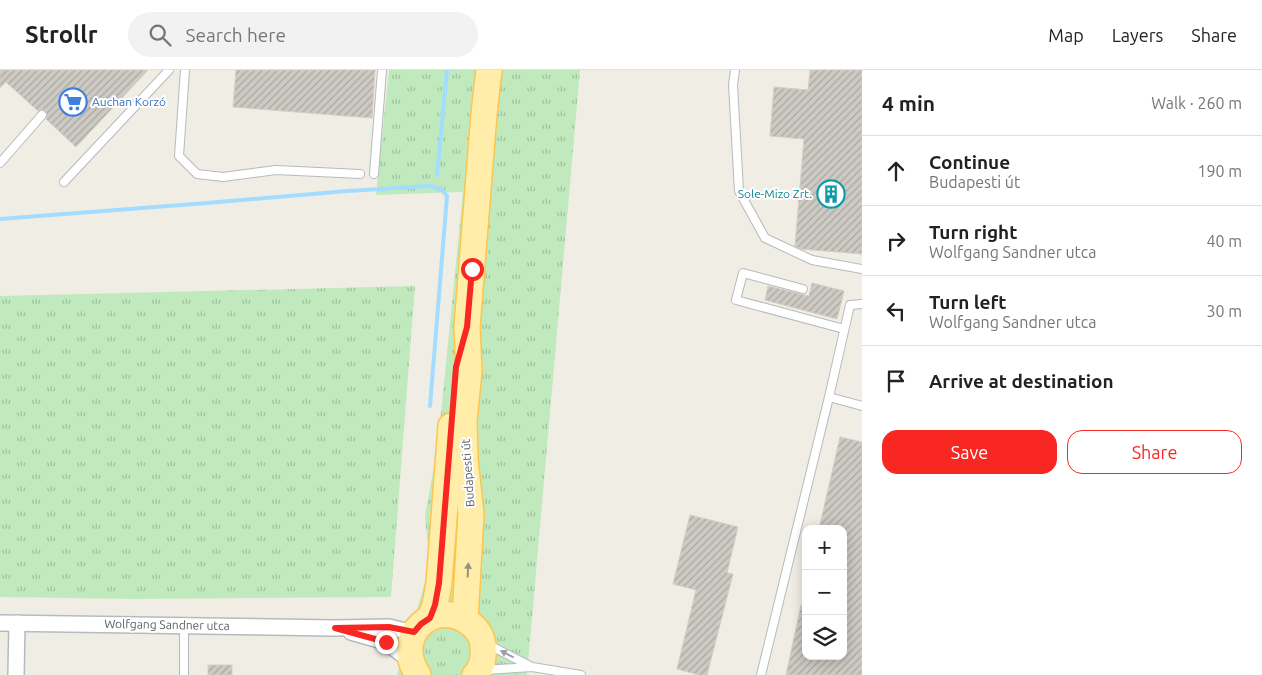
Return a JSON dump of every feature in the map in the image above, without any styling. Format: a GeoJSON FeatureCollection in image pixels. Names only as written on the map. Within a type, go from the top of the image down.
{"type":"FeatureCollection","features":[{"type":"Feature","properties":{"kind":"main road","name":"Budapesti út"},"geometry":{"type":"LineString","coordinates":[[465,619],[471,514],[464,420],[470,371],[467,327],[489,70]]}},
{"type":"Feature","properties":{"kind":"main road","name":"Budapesti út"},"geometry":{"type":"LineString","coordinates":[[414,668],[410,646],[435,605],[439,583],[456,367],[467,327]]}},
{"type":"Feature","properties":{"kind":"main road"},"geometry":{"type":"LineString","coordinates":[[422,625],[448,614],[465,619],[476,629],[483,642],[484,656],[477,673]]}},
{"type":"Feature","properties":{"kind":"street","name":"Wolfgang Sandner utca"},"geometry":{"type":"LineString","coordinates":[[0,623],[335,628],[422,625]]}},
{"type":"Feature","properties":{"kind":"street"},"geometry":{"type":"LineString","coordinates":[[16,675],[17,623]]}},
{"type":"Feature","properties":{"kind":"street","name":"Wolfgang Sandner utca"},"geometry":{"type":"LineString","coordinates":[[335,628],[386,642],[414,668]]}},
{"type":"Feature","properties":{"kind":"lane"},"geometry":{"type":"LineString","coordinates":[[64,182],[168,70]]}},
{"type":"Feature","properties":{"kind":"lane"},"geometry":{"type":"LineString","coordinates":[[185,70],[178,156],[197,174],[223,177],[276,170],[360,174]]}},
{"type":"Feature","properties":{"kind":"lane"},"geometry":{"type":"LineString","coordinates":[[374,174],[382,70]]}},
{"type":"Feature","properties":{"kind":"lane"},"geometry":{"type":"LineString","coordinates":[[735,70],[739,191],[765,238],[812,260],[862,269]]}},
{"type":"Feature","properties":{"kind":"lane"},"geometry":{"type":"LineString","coordinates":[[0,163],[42,115]]}},
{"type":"Feature","properties":{"kind":"lane"},"geometry":{"type":"LineString","coordinates":[[803,289],[743,274],[736,300],[844,329]]}},
{"type":"Feature","properties":{"kind":"lane"},"geometry":{"type":"LineString","coordinates":[[761,675],[850,305],[862,304]]}},
{"type":"Feature","properties":{"kind":"lane"},"geometry":{"type":"LineString","coordinates":[[829,397],[862,406]]}},
{"type":"Feature","properties":{"kind":"lane"},"geometry":{"type":"LineString","coordinates":[[184,626],[184,675]]}},
{"type":"Feature","properties":{"kind":"lane"},"geometry":{"type":"LineString","coordinates":[[483,642],[532,667]]}},
{"type":"Feature","properties":{"kind":"lane"},"geometry":{"type":"LineString","coordinates":[[477,673],[532,667],[581,675]]}},
{"type":"Feature","properties":{"kind":"green space"},"geometry":{"type":"Polygon","coordinates":[[[389,70],[580,70],[527,675],[397,675],[430,566],[425,516],[438,444],[463,192],[376,195],[389,70]]]}},
{"type":"Feature","properties":{"kind":"green space"},"geometry":{"type":"Polygon","coordinates":[[[415,286],[391,597],[134,599],[0,597],[0,296],[415,286]]]}},
{"type":"Feature","properties":{"kind":"building","name":"Auchan Korzó"},"geometry":{"type":"Polygon","coordinates":[[[0,70],[148,70],[76,147],[46,119],[47,114],[45,110],[38,111],[6,82],[0,88],[0,70]]]}},
{"type":"Feature","properties":{"kind":"building"},"geometry":{"type":"Polygon","coordinates":[[[236,70],[375,70],[372,118],[233,107],[236,70]]]}},
{"type":"Feature","properties":{"kind":"building","name":"Sole-Mizo Zrt."},"geometry":{"type":"Polygon","coordinates":[[[810,70],[862,70],[862,254],[801,249],[795,246],[804,139],[770,136],[774,87],[808,90],[810,70]]]}},
{"type":"Feature","properties":{"kind":"building"},"geometry":{"type":"Polygon","coordinates":[[[812,283],[844,291],[837,319],[765,300],[768,286],[809,296],[812,283]]]}},
{"type":"Feature","properties":{"kind":"building"},"geometry":{"type":"Polygon","coordinates":[[[840,437],[862,442],[862,675],[786,675],[801,605],[802,660],[847,660],[847,525],[820,525],[840,437]]]}},
{"type":"Feature","properties":{"kind":"building"},"geometry":{"type":"Polygon","coordinates":[[[690,515],[738,527],[727,573],[733,574],[707,675],[699,675],[677,669],[696,590],[673,584],[690,515]]]}},
{"type":"Feature","properties":{"kind":"building"},"geometry":{"type":"Polygon","coordinates":[[[208,665],[232,665],[232,675],[208,675],[208,665]]]}},
{"type":"Feature","properties":{"kind":"waterway"},"geometry":{"type":"LineString","coordinates":[[437,175],[447,70]]}},
{"type":"Feature","properties":{"kind":"waterway"},"geometry":{"type":"LineString","coordinates":[[0,219],[347,191],[430,186],[441,189],[447,196],[430,406]]}},
{"type":"Feature","properties":{"kind":"place","name":"Auchan Korzó"},"geometry":{"type":"Point","coordinates":[73,102]}},
{"type":"Feature","properties":{"kind":"place","name":"Sole-Mizo Zrt."},"geometry":{"type":"Point","coordinates":[831,194]}},
{"type":"Feature","properties":{"kind":"route"},"geometry":{"type":"LineString","coordinates":[[386,642],[335,628],[389,627],[414,632],[430,618],[435,605],[439,583],[456,367],[467,327],[472,269]]}}]}
